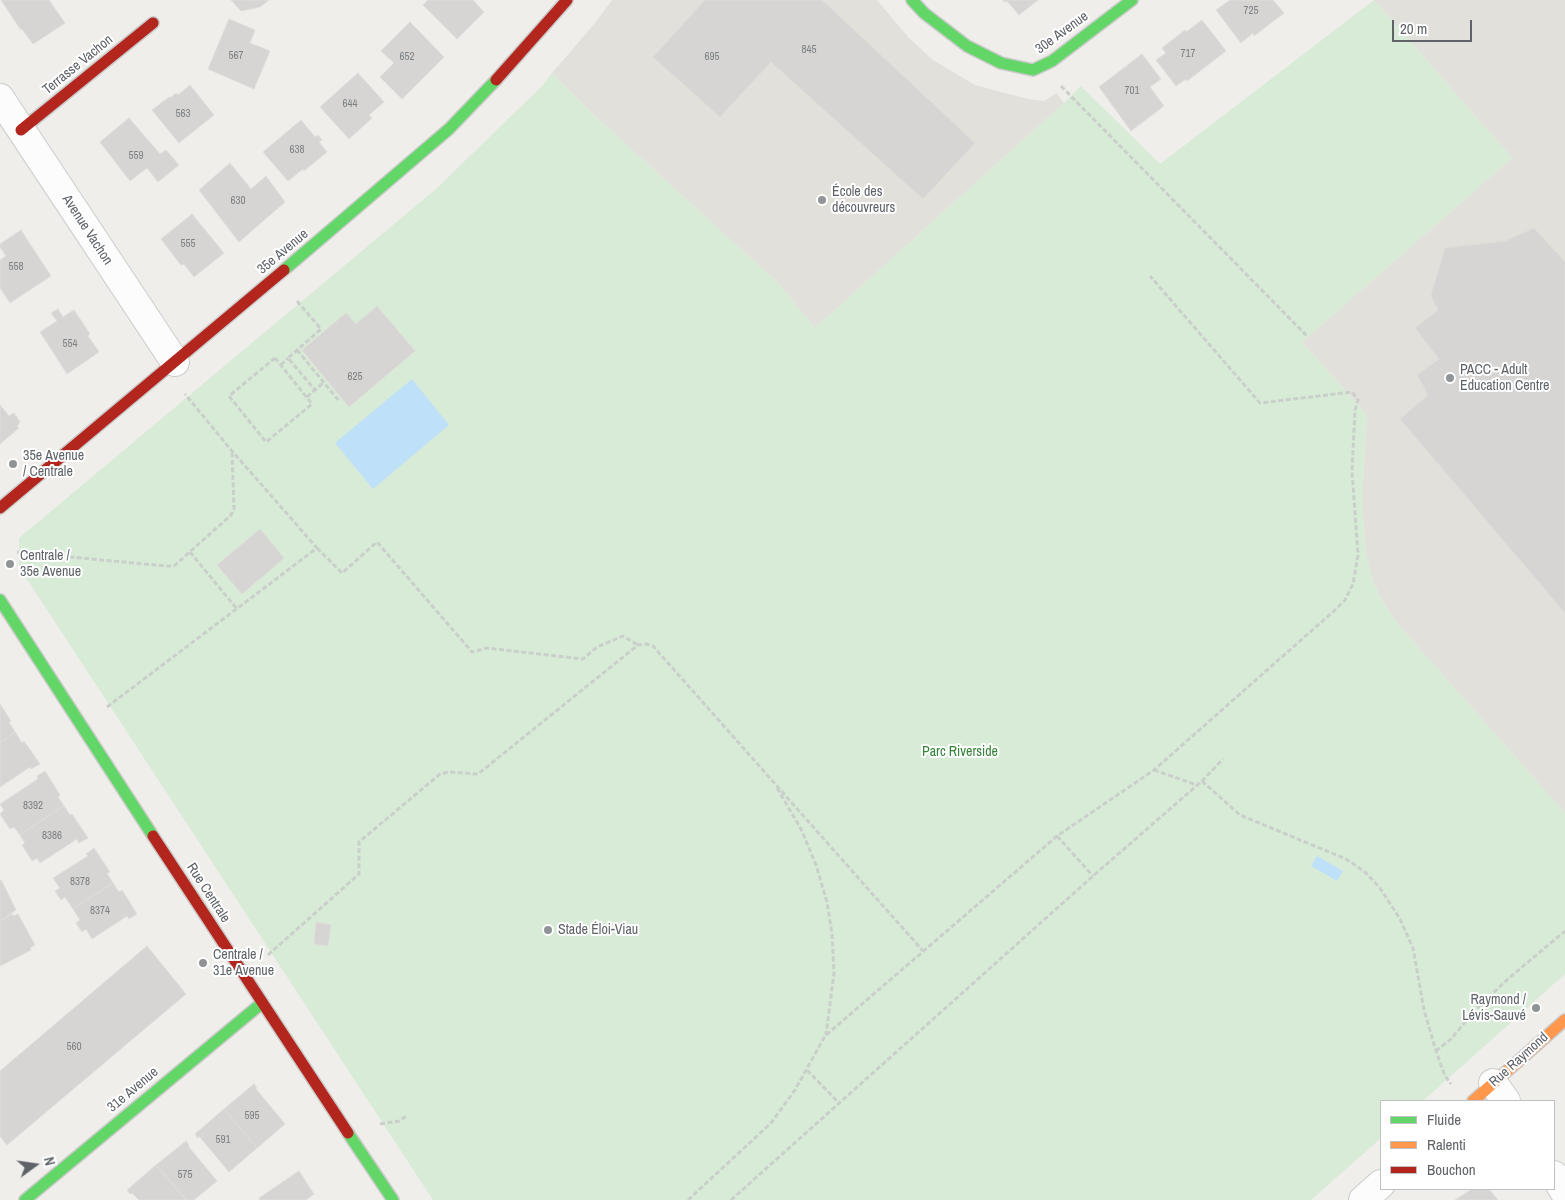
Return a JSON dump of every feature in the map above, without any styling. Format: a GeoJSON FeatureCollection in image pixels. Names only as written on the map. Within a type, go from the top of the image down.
{"type":"FeatureCollection","features":[{"type":"Feature","properties":{"kind":"street","name":"30e Avenue"},"geometry":{"type":"LineString","coordinates":[[912,0],[924,13],[967,46],[1001,63],[1033,70],[1052,62],[1132,0]]}},
{"type":"Feature","properties":{"kind":"street","name":"35e Avenue"},"geometry":{"type":"LineString","coordinates":[[0,508],[449,129],[485,93],[563,2]]}},
{"type":"Feature","properties":{"kind":"street","name":"Terrasse Vachon"},"geometry":{"type":"LineString","coordinates":[[21,130],[153,23]]}},
{"type":"Feature","properties":{"kind":"street","name":"Avenue Vachon"},"geometry":{"type":"LineString","coordinates":[[0,98],[175,362]]}},
{"type":"Feature","properties":{"kind":"street","name":"Rue Centrale"},"geometry":{"type":"LineString","coordinates":[[0,600],[262,1003],[393,1200]]}},
{"type":"Feature","properties":{"kind":"street","name":"31e Avenue"},"geometry":{"type":"LineString","coordinates":[[25,1200],[262,1003]]}},
{"type":"Feature","properties":{"kind":"street","name":"Rue Raymond"},"geometry":{"type":"LineString","coordinates":[[1476,1100],[1500,1092],[1565,1020]]}},
{"type":"Feature","properties":{"kind":"street"},"geometry":{"type":"LineString","coordinates":[[1555,1178],[1565,1193]]}},
{"type":"Feature","properties":{"kind":"street"},"geometry":{"type":"LineString","coordinates":[[1363,1200],[1380,1185]]}},
{"type":"Feature","properties":{"kind":"path"},"geometry":{"type":"LineString","coordinates":[[1060,86],[1308,337]]}},
{"type":"Feature","properties":{"kind":"path"},"geometry":{"type":"LineString","coordinates":[[825,1036],[1057,836],[1154,770],[1328,616],[1344,600],[1352,584],[1358,555],[1352,471],[1355,410],[1358,400],[1352,392],[1260,403],[1150,276]]}},
{"type":"Feature","properties":{"kind":"path"},"geometry":{"type":"LineString","coordinates":[[280,365],[321,329],[297,301]]}},
{"type":"Feature","properties":{"kind":"path"},"geometry":{"type":"LineString","coordinates":[[297,350],[340,402]]}},
{"type":"Feature","properties":{"kind":"path"},"geometry":{"type":"LineString","coordinates":[[275,358],[306,397],[312,404],[266,442],[229,396],[275,358]]}},
{"type":"Feature","properties":{"kind":"path"},"geometry":{"type":"LineString","coordinates":[[288,358],[314,390]]}},
{"type":"Feature","properties":{"kind":"path"},"geometry":{"type":"LineString","coordinates":[[306,397],[324,382]]}},
{"type":"Feature","properties":{"kind":"path"},"geometry":{"type":"LineString","coordinates":[[185,394],[317,548],[342,573],[377,542],[472,652],[487,648],[583,659],[597,647],[623,636],[638,645]]}},
{"type":"Feature","properties":{"kind":"path"},"geometry":{"type":"LineString","coordinates":[[17,552],[174,566],[231,515],[234,508],[232,451]]}},
{"type":"Feature","properties":{"kind":"path"},"geometry":{"type":"LineString","coordinates":[[107,707],[317,548]]}},
{"type":"Feature","properties":{"kind":"path"},"geometry":{"type":"LineString","coordinates":[[190,552],[237,609]]}},
{"type":"Feature","properties":{"kind":"path"},"geometry":{"type":"LineString","coordinates":[[268,954],[359,874],[359,842],[440,774],[449,772],[478,774],[638,645],[646,644],[653,646],[923,951]]}},
{"type":"Feature","properties":{"kind":"path"},"geometry":{"type":"LineString","coordinates":[[731,1200],[1093,876],[1198,785],[1223,759]]}},
{"type":"Feature","properties":{"kind":"path"},"geometry":{"type":"LineString","coordinates":[[1154,770],[1198,785]]}},
{"type":"Feature","properties":{"kind":"path"},"geometry":{"type":"LineString","coordinates":[[688,1200],[771,1123],[796,1090],[825,1036],[834,972],[828,902],[816,865],[801,829],[772,781]]}},
{"type":"Feature","properties":{"kind":"path"},"geometry":{"type":"LineString","coordinates":[[1202,781],[1240,815],[1346,859],[1364,872],[1380,888],[1400,919],[1413,948],[1424,1010],[1445,1076],[1451,1084]]}},
{"type":"Feature","properties":{"kind":"path"},"geometry":{"type":"LineString","coordinates":[[1057,836],[1093,876]]}},
{"type":"Feature","properties":{"kind":"path"},"geometry":{"type":"LineString","coordinates":[[1436,1051],[1451,1039],[1475,1010],[1509,978],[1565,931]]}},
{"type":"Feature","properties":{"kind":"path"},"geometry":{"type":"LineString","coordinates":[[807,1070],[840,1104]]}},
{"type":"Feature","properties":{"kind":"path"},"geometry":{"type":"LineString","coordinates":[[380,1124],[399,1121],[408,1115]]}},
{"type":"Feature","properties":{"kind":"shaded area","name":"École des découvreurs"},"geometry":{"type":"Polygon","coordinates":[[[612,0],[877,0],[909,38],[933,60],[975,85],[1028,99],[1044,101],[1057,93],[1064,103],[815,328],[779,284],[595,116],[552,73],[612,0]]]}},
{"type":"Feature","properties":{"kind":"shaded area","name":"PACC - Adult Education Centre"},"geometry":{"type":"Polygon","coordinates":[[[1374,0],[1565,0],[1565,813],[1397,623],[1384,604],[1373,582],[1366,554],[1362,500],[1367,415],[1302,342],[1512,158],[1374,0]]]}},
{"type":"Feature","properties":{"kind":"green space","name":"Parc Riverside"},"geometry":{"type":"Polygon","coordinates":[[[1374,0],[1512,158],[1302,342],[1367,415],[1362,500],[1366,554],[1373,582],[1384,604],[1397,623],[1565,813],[1565,974],[1424,1100],[1380,1100],[1380,1139],[1311,1200],[433,1200],[19,567],[19,538],[437,188],[542,86],[552,73],[595,116],[779,284],[815,328],[1081,86],[1160,164],[1374,0]]]}},
{"type":"Feature","properties":{"kind":"water"},"geometry":{"type":"Polygon","coordinates":[[[412,379],[449,425],[373,489],[335,443],[412,379]]]}},
{"type":"Feature","properties":{"kind":"water"},"geometry":{"type":"Polygon","coordinates":[[[1317,856],[1343,871],[1337,881],[1311,866],[1317,856]]]}},
{"type":"Feature","properties":{"kind":"building"},"geometry":{"type":"Polygon","coordinates":[[[1,0],[49,0],[65,23],[33,44],[1,0]]]}},
{"type":"Feature","properties":{"kind":"building"},"geometry":{"type":"Polygon","coordinates":[[[231,0],[269,0],[260,7],[241,11],[231,0]]]}},
{"type":"Feature","properties":{"kind":"building"},"geometry":{"type":"Polygon","coordinates":[[[428,0],[473,0],[484,12],[457,39],[423,5],[428,0]]]}},
{"type":"Feature","properties":{"kind":"building"},"geometry":{"type":"Polygon","coordinates":[[[705,0],[822,0],[975,143],[923,199],[771,62],[720,117],[653,57],[705,0]]]}},
{"type":"Feature","properties":{"kind":"building"},"geometry":{"type":"Polygon","coordinates":[[[1003,0],[1038,0],[1019,15],[1007,1],[1003,0]]]}},
{"type":"Feature","properties":{"kind":"building"},"geometry":{"type":"Polygon","coordinates":[[[1230,0],[1273,0],[1284,13],[1254,36],[1253,33],[1241,43],[1216,10],[1230,0]]]}},
{"type":"Feature","properties":{"kind":"building"},"geometry":{"type":"Polygon","coordinates":[[[229,19],[255,30],[250,43],[270,51],[254,89],[208,69],[229,19]]]}},
{"type":"Feature","properties":{"kind":"building"},"geometry":{"type":"Polygon","coordinates":[[[1202,20],[1226,51],[1187,81],[1186,79],[1176,86],[1156,60],[1166,53],[1162,48],[1185,30],[1186,32],[1202,20]]]}},
{"type":"Feature","properties":{"kind":"building"},"geometry":{"type":"Polygon","coordinates":[[[410,22],[444,57],[402,99],[380,77],[394,63],[381,51],[410,22]]]}},
{"type":"Feature","properties":{"kind":"building"},"geometry":{"type":"Polygon","coordinates":[[[1142,54],[1161,79],[1150,87],[1164,106],[1131,131],[1099,87],[1142,54]]]}},
{"type":"Feature","properties":{"kind":"building"},"geometry":{"type":"Polygon","coordinates":[[[358,73],[384,102],[369,115],[372,118],[349,139],[320,107],[358,73]]]}},
{"type":"Feature","properties":{"kind":"building"},"geometry":{"type":"Polygon","coordinates":[[[190,85],[214,115],[179,143],[152,110],[169,97],[176,93],[178,95],[190,85]]]}},
{"type":"Feature","properties":{"kind":"building"},"geometry":{"type":"Polygon","coordinates":[[[129,118],[160,154],[166,150],[179,165],[158,182],[147,168],[130,181],[100,142],[129,118]]]}},
{"type":"Feature","properties":{"kind":"building"},"geometry":{"type":"Polygon","coordinates":[[[301,120],[315,137],[318,135],[322,140],[319,142],[327,152],[304,171],[303,169],[288,181],[263,152],[301,120]]]}},
{"type":"Feature","properties":{"kind":"building"},"geometry":{"type":"Polygon","coordinates":[[[230,163],[251,189],[266,176],[285,202],[239,242],[199,190],[230,163]]]}},
{"type":"Feature","properties":{"kind":"building"},"geometry":{"type":"Polygon","coordinates":[[[192,214],[224,253],[194,277],[184,264],[181,265],[161,239],[192,214]]]}},
{"type":"Feature","properties":{"kind":"building"},"geometry":{"type":"Polygon","coordinates":[[[1534,228],[1565,262],[1565,613],[1400,419],[1428,395],[1417,375],[1439,359],[1415,328],[1438,310],[1431,295],[1445,248],[1505,241],[1534,228]]]}},
{"type":"Feature","properties":{"kind":"building"},"geometry":{"type":"Polygon","coordinates":[[[21,230],[51,276],[10,303],[0,288],[0,260],[6,256],[0,244],[21,230]]]}},
{"type":"Feature","properties":{"kind":"building"},"geometry":{"type":"Polygon","coordinates":[[[377,306],[415,351],[349,407],[302,350],[346,313],[356,324],[377,306]]]}},
{"type":"Feature","properties":{"kind":"building"},"geometry":{"type":"Polygon","coordinates":[[[58,309],[63,317],[74,310],[99,352],[67,374],[40,332],[57,321],[51,313],[58,309]]]}},
{"type":"Feature","properties":{"kind":"building"},"geometry":{"type":"Polygon","coordinates":[[[0,405],[9,416],[14,413],[20,422],[17,426],[19,428],[0,444],[0,405]]]}},
{"type":"Feature","properties":{"kind":"building"},"geometry":{"type":"Polygon","coordinates":[[[260,529],[284,558],[242,594],[217,565],[260,529]]]}},
{"type":"Feature","properties":{"kind":"building"},"geometry":{"type":"Polygon","coordinates":[[[0,704],[11,721],[9,722],[15,732],[0,743],[0,704]]]}},
{"type":"Feature","properties":{"kind":"building"},"geometry":{"type":"Polygon","coordinates":[[[15,732],[22,743],[24,741],[40,764],[31,769],[30,767],[0,787],[0,743],[15,732]]]}},
{"type":"Feature","properties":{"kind":"building"},"geometry":{"type":"Polygon","coordinates":[[[45,771],[60,795],[58,797],[64,806],[20,835],[14,827],[10,829],[0,814],[4,810],[0,804],[38,779],[37,776],[45,771]]]}},
{"type":"Feature","properties":{"kind":"building"},"geometry":{"type":"Polygon","coordinates":[[[64,806],[70,815],[72,814],[88,838],[79,843],[77,839],[40,863],[37,858],[32,861],[22,845],[25,843],[20,835],[64,806]]]}},
{"type":"Feature","properties":{"kind":"building"},"geometry":{"type":"Polygon","coordinates":[[[94,848],[110,872],[107,873],[113,883],[73,909],[65,897],[61,900],[55,891],[60,888],[53,878],[88,856],[86,854],[94,848]]]}},
{"type":"Feature","properties":{"kind":"building"},"geometry":{"type":"Polygon","coordinates":[[[0,881],[16,910],[0,921],[0,881]]]}},
{"type":"Feature","properties":{"kind":"building"},"geometry":{"type":"Polygon","coordinates":[[[113,883],[119,892],[122,890],[137,914],[129,919],[127,916],[92,939],[86,929],[82,932],[76,923],[80,920],[73,909],[113,883]]]}},
{"type":"Feature","properties":{"kind":"building"},"geometry":{"type":"Polygon","coordinates":[[[12,914],[13,916],[18,914],[35,945],[30,948],[31,950],[0,966],[0,921],[12,914]]]}},
{"type":"Feature","properties":{"kind":"building"},"geometry":{"type":"Polygon","coordinates":[[[316,922],[331,925],[328,946],[314,944],[316,922]]]}},
{"type":"Feature","properties":{"kind":"building"},"geometry":{"type":"Polygon","coordinates":[[[147,946],[186,994],[7,1145],[0,1136],[0,1071],[147,946]]]}},
{"type":"Feature","properties":{"kind":"building"},"geometry":{"type":"Polygon","coordinates":[[[254,1084],[285,1124],[257,1148],[224,1109],[254,1084]]]}},
{"type":"Feature","properties":{"kind":"building"},"geometry":{"type":"Polygon","coordinates":[[[224,1109],[257,1148],[229,1172],[199,1136],[198,1138],[195,1134],[224,1109]]]}},
{"type":"Feature","properties":{"kind":"building"},"geometry":{"type":"Polygon","coordinates":[[[186,1141],[217,1181],[194,1200],[186,1200],[156,1165],[186,1141]]]}},
{"type":"Feature","properties":{"kind":"building"},"geometry":{"type":"Polygon","coordinates":[[[156,1165],[186,1200],[139,1200],[132,1193],[130,1194],[127,1190],[156,1165]]]}},
{"type":"Feature","properties":{"kind":"building"},"geometry":{"type":"Polygon","coordinates":[[[299,1171],[314,1194],[306,1200],[260,1200],[259,1198],[299,1171]]]}},
{"type":"Feature","properties":{"kind":"building"},"geometry":{"type":"Polygon","coordinates":[[[1470,1190],[1490,1190],[1498,1200],[1455,1200],[1470,1190]]]}},
{"type":"Feature","properties":{"kind":"traffic: fast"},"geometry":{"type":"LineString","coordinates":[[912,0],[924,13],[967,46],[1001,63],[1033,70],[1052,61],[1132,0]]}},
{"type":"Feature","properties":{"kind":"traffic: fast"},"geometry":{"type":"LineString","coordinates":[[284,270],[449,129],[496,80]]}},
{"type":"Feature","properties":{"kind":"traffic: fast"},"geometry":{"type":"LineString","coordinates":[[0,600],[153,836]]}},
{"type":"Feature","properties":{"kind":"traffic: fast"},"geometry":{"type":"LineString","coordinates":[[25,1200],[262,1003]]}},
{"type":"Feature","properties":{"kind":"traffic: fast"},"geometry":{"type":"LineString","coordinates":[[348,1133],[393,1200]]}},
{"type":"Feature","properties":{"kind":"traffic: slow"},"geometry":{"type":"LineString","coordinates":[[1474,1100],[1565,1020]]}},
{"type":"Feature","properties":{"kind":"traffic: jam"},"geometry":{"type":"LineString","coordinates":[[496,80],[567,0]]}},
{"type":"Feature","properties":{"kind":"traffic: jam"},"geometry":{"type":"LineString","coordinates":[[21,130],[153,23]]}},
{"type":"Feature","properties":{"kind":"traffic: jam"},"geometry":{"type":"LineString","coordinates":[[0,508],[284,270]]}},
{"type":"Feature","properties":{"kind":"traffic: jam"},"geometry":{"type":"LineString","coordinates":[[153,836],[348,1133]]}},
{"type":"Feature","properties":{"kind":"place","name":"École des découvreurs"},"geometry":{"type":"Point","coordinates":[822,200]}},
{"type":"Feature","properties":{"kind":"place","name":"PACC - Adult Education Centre"},"geometry":{"type":"Point","coordinates":[1450,378]}},
{"type":"Feature","properties":{"kind":"place","name":"35e Avenue / Centrale"},"geometry":{"type":"Point","coordinates":[13,464]}},
{"type":"Feature","properties":{"kind":"place","name":"Centrale / 35e Avenue"},"geometry":{"type":"Point","coordinates":[10,564]}},
{"type":"Feature","properties":{"kind":"place","name":"Stade Éloi-Viau"},"geometry":{"type":"Point","coordinates":[548,930]}},
{"type":"Feature","properties":{"kind":"place","name":"Centrale / 31e Avenue"},"geometry":{"type":"Point","coordinates":[203,963]}},
{"type":"Feature","properties":{"kind":"place","name":"Raymond / Lévis-Sauvé"},"geometry":{"type":"Point","coordinates":[1536,1008]}}]}
